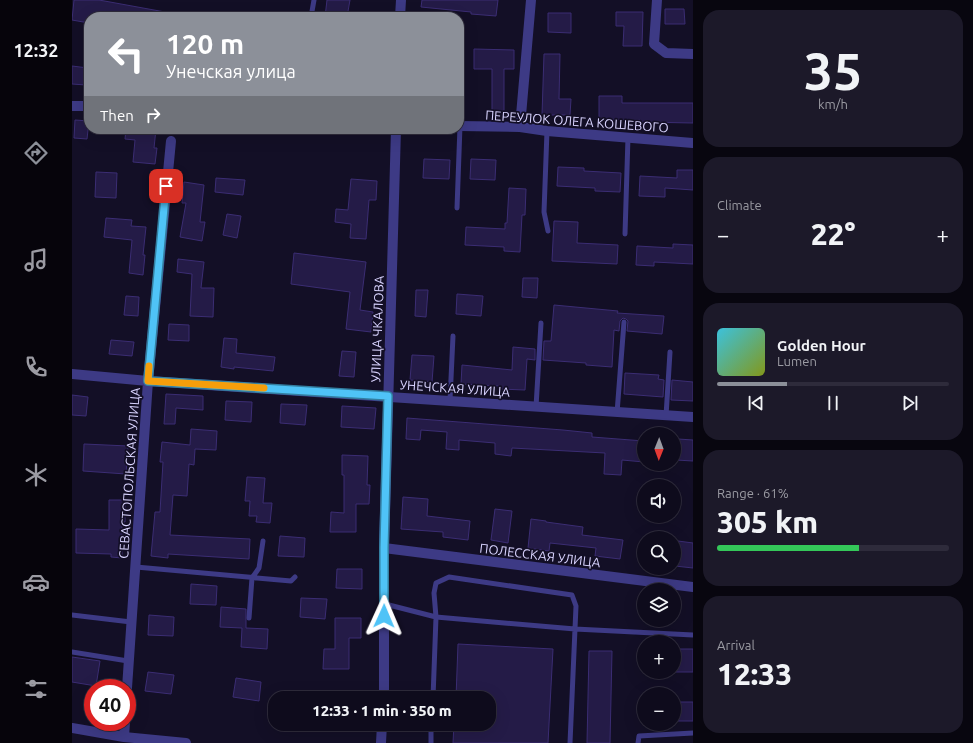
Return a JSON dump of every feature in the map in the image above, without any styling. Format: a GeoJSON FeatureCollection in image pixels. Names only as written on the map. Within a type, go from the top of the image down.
{"type":"FeatureCollection","features":[{"type":"Feature","properties":{"kind":"street"},"geometry":{"type":"LineString","coordinates":[[400,12],[401,0]]}},
{"type":"Feature","properties":{"kind":"street"},"geometry":{"type":"LineString","coordinates":[[520,127],[531,0]]}},
{"type":"Feature","properties":{"kind":"street"},"geometry":{"type":"LineString","coordinates":[[657,0],[654,44],[666,53],[693,54]]}},
{"type":"Feature","properties":{"kind":"street"},"geometry":{"type":"LineString","coordinates":[[72,106],[84,106]]}},
{"type":"Feature","properties":{"kind":"street","name":"ПЕРЕУЛОК ОЛЕГА КОШЕВОГО"},"geometry":{"type":"LineString","coordinates":[[464,126],[520,127],[547,131],[693,143]]}},
{"type":"Feature","properties":{"kind":"street","name":"УЛИЦА ЧКАЛОВА"},"geometry":{"type":"LineString","coordinates":[[384,691],[384,548],[396,134]]}},
{"type":"Feature","properties":{"kind":"street","name":"СЕВАСТОПОЛЬСКАЯ УЛИЦА"},"geometry":{"type":"LineString","coordinates":[[127,679],[148,381],[171,141]]}},
{"type":"Feature","properties":{"kind":"street","name":"УНЕЧСКАЯ УЛИЦА"},"geometry":{"type":"LineString","coordinates":[[72,374],[148,381],[693,417]]}},
{"type":"Feature","properties":{"kind":"street","name":"ПОЛЕССКАЯ УЛИЦА"},"geometry":{"type":"LineString","coordinates":[[384,548],[693,587]]}},
{"type":"Feature","properties":{"kind":"street"},"geometry":{"type":"LineString","coordinates":[[72,728],[124,737],[186,743]]}},
{"type":"Feature","properties":{"kind":"street"},"geometry":{"type":"LineString","coordinates":[[124,731],[124,737]]}},
{"type":"Feature","properties":{"kind":"street"},"geometry":{"type":"LineString","coordinates":[[381,743],[382,731]]}},
{"type":"Feature","properties":{"kind":"lane"},"geometry":{"type":"LineString","coordinates":[[312,12],[314,0]]}},
{"type":"Feature","properties":{"kind":"lane"},"geometry":{"type":"LineString","coordinates":[[547,131],[544,212],[548,231]]}},
{"type":"Feature","properties":{"kind":"lane"},"geometry":{"type":"LineString","coordinates":[[457,208],[459,134]]}},
{"type":"Feature","properties":{"kind":"lane"},"geometry":{"type":"LineString","coordinates":[[625,234],[628,138]]}},
{"type":"Feature","properties":{"kind":"lane"},"geometry":{"type":"LineString","coordinates":[[536,407],[541,322]]}},
{"type":"Feature","properties":{"kind":"lane"},"geometry":{"type":"LineString","coordinates":[[617,413],[624,322]]}},
{"type":"Feature","properties":{"kind":"lane"},"geometry":{"type":"LineString","coordinates":[[450,400],[453,336]]}},
{"type":"Feature","properties":{"kind":"lane"},"geometry":{"type":"LineString","coordinates":[[666,416],[670,352]]}},
{"type":"Feature","properties":{"kind":"lane"},"geometry":{"type":"LineString","coordinates":[[249,618],[252,578],[259,568],[262,541]]}},
{"type":"Feature","properties":{"kind":"lane"},"geometry":{"type":"LineString","coordinates":[[136,567],[290,581],[295,577]]}},
{"type":"Feature","properties":{"kind":"lane"},"geometry":{"type":"LineString","coordinates":[[432,691],[436,617],[434,592],[436,584],[449,577],[572,595],[576,606],[570,743]]}},
{"type":"Feature","properties":{"kind":"lane"},"geometry":{"type":"LineString","coordinates":[[385,604],[436,617],[575,629],[693,635]]}},
{"type":"Feature","properties":{"kind":"lane"},"geometry":{"type":"LineString","coordinates":[[72,615],[131,622]]}},
{"type":"Feature","properties":{"kind":"lane"},"geometry":{"type":"LineString","coordinates":[[72,652],[128,661]]}},
{"type":"Feature","properties":{"kind":"lane"},"geometry":{"type":"LineString","coordinates":[[431,731],[431,743]]}},
{"type":"Feature","properties":{"kind":"lane"},"geometry":{"type":"LineString","coordinates":[[638,743],[638,736],[693,733]]}},
{"type":"Feature","properties":{"kind":"building"},"geometry":{"type":"Polygon","coordinates":[[[74,0],[99,0],[165,12],[84,12],[84,22],[72,20],[74,0]]]}},
{"type":"Feature","properties":{"kind":"building"},"geometry":{"type":"Polygon","coordinates":[[[327,0],[350,0],[348,12],[326,12],[327,0]]]}},
{"type":"Feature","properties":{"kind":"building"},"geometry":{"type":"Polygon","coordinates":[[[422,0],[498,0],[496,16],[421,7],[422,0]]]}},
{"type":"Feature","properties":{"kind":"building"},"geometry":{"type":"Polygon","coordinates":[[[665,9],[684,9],[685,24],[665,24],[665,9]]]}},
{"type":"Feature","properties":{"kind":"building"},"geometry":{"type":"Polygon","coordinates":[[[616,12],[643,12],[642,46],[623,46],[624,26],[616,26],[616,12]]]}},
{"type":"Feature","properties":{"kind":"building"},"geometry":{"type":"Polygon","coordinates":[[[548,13],[571,13],[571,33],[548,32],[548,13]]]}},
{"type":"Feature","properties":{"kind":"building"},"geometry":{"type":"Polygon","coordinates":[[[474,49],[514,50],[514,69],[504,69],[504,112],[492,112],[492,69],[474,69],[474,49]]]}},
{"type":"Feature","properties":{"kind":"building"},"geometry":{"type":"Polygon","coordinates":[[[544,54],[560,54],[559,99],[571,99],[570,115],[542,115],[544,54]]]}},
{"type":"Feature","properties":{"kind":"building"},"geometry":{"type":"Polygon","coordinates":[[[72,66],[84,68],[84,85],[72,84],[72,66]]]}},
{"type":"Feature","properties":{"kind":"building"},"geometry":{"type":"Polygon","coordinates":[[[599,96],[622,96],[622,103],[693,103],[693,123],[640,122],[640,120],[599,119],[599,96]]]}},
{"type":"Feature","properties":{"kind":"building"},"geometry":{"type":"Polygon","coordinates":[[[75,120],[84,121],[84,134],[88,134],[87,139],[74,138],[75,120]]]}},
{"type":"Feature","properties":{"kind":"building"},"geometry":{"type":"Polygon","coordinates":[[[126,134],[155,134],[154,148],[157,148],[155,164],[133,162],[135,140],[125,139],[126,134]]]}},
{"type":"Feature","properties":{"kind":"building"},"geometry":{"type":"Polygon","coordinates":[[[424,159],[450,160],[449,179],[423,178],[424,159]]]}},
{"type":"Feature","properties":{"kind":"building"},"geometry":{"type":"Polygon","coordinates":[[[471,159],[496,160],[495,180],[470,179],[471,159]]]}},
{"type":"Feature","properties":{"kind":"building"},"geometry":{"type":"Polygon","coordinates":[[[558,167],[584,168],[584,171],[621,173],[620,192],[595,191],[595,188],[557,186],[558,167]]]}},
{"type":"Feature","properties":{"kind":"building"},"geometry":{"type":"Polygon","coordinates":[[[677,170],[693,170],[693,190],[665,188],[665,197],[639,196],[640,176],[677,178],[677,170]]]}},
{"type":"Feature","properties":{"kind":"building"},"geometry":{"type":"Polygon","coordinates":[[[96,172],[117,173],[116,198],[95,197],[96,172]]]}},
{"type":"Feature","properties":{"kind":"building"},"geometry":{"type":"Polygon","coordinates":[[[216,178],[245,180],[243,195],[215,192],[216,178]]]}},
{"type":"Feature","properties":{"kind":"building"},"geometry":{"type":"Polygon","coordinates":[[[351,179],[377,181],[376,200],[369,200],[366,239],[350,238],[351,224],[335,222],[336,209],[348,210],[351,179]]]}},
{"type":"Feature","properties":{"kind":"building"},"geometry":{"type":"Polygon","coordinates":[[[184,182],[204,185],[200,222],[205,222],[202,241],[180,237],[186,203],[182,203],[184,182]]]}},
{"type":"Feature","properties":{"kind":"building"},"geometry":{"type":"Polygon","coordinates":[[[509,188],[526,189],[525,215],[522,215],[520,252],[504,251],[504,247],[465,245],[466,227],[505,229],[505,223],[507,223],[509,188]]]}},
{"type":"Feature","properties":{"kind":"building"},"geometry":{"type":"Polygon","coordinates":[[[227,214],[241,216],[237,238],[223,235],[227,214]]]}},
{"type":"Feature","properties":{"kind":"building"},"geometry":{"type":"Polygon","coordinates":[[[106,218],[132,220],[131,226],[146,227],[143,255],[145,255],[143,275],[129,273],[132,240],[104,237],[106,218]]]}},
{"type":"Feature","properties":{"kind":"building"},"geometry":{"type":"Polygon","coordinates":[[[554,221],[578,222],[577,243],[618,245],[617,264],[552,261],[554,221]]]}},
{"type":"Feature","properties":{"kind":"building"},"geometry":{"type":"Polygon","coordinates":[[[673,244],[693,245],[693,264],[654,262],[654,266],[636,265],[637,246],[673,248],[673,244]]]}},
{"type":"Feature","properties":{"kind":"building"},"geometry":{"type":"Polygon","coordinates":[[[294,253],[366,262],[360,310],[373,312],[371,332],[346,329],[350,292],[291,284],[294,253]]]}},
{"type":"Feature","properties":{"kind":"building"},"geometry":{"type":"Polygon","coordinates":[[[178,259],[204,262],[201,288],[214,288],[213,317],[190,316],[192,274],[177,272],[178,259]]]}},
{"type":"Feature","properties":{"kind":"building"},"geometry":{"type":"Polygon","coordinates":[[[523,278],[538,278],[537,298],[522,297],[523,278]]]}},
{"type":"Feature","properties":{"kind":"building"},"geometry":{"type":"Polygon","coordinates":[[[416,290],[428,290],[426,317],[415,316],[416,290]]]}},
{"type":"Feature","properties":{"kind":"building"},"geometry":{"type":"Polygon","coordinates":[[[457,294],[483,296],[481,316],[456,314],[457,294]]]}},
{"type":"Feature","properties":{"kind":"building"},"geometry":{"type":"Polygon","coordinates":[[[126,296],[139,297],[138,316],[124,315],[126,296]]]}},
{"type":"Feature","properties":{"kind":"building"},"geometry":{"type":"Polygon","coordinates":[[[554,305],[618,311],[617,313],[664,316],[662,334],[627,331],[628,321],[623,318],[620,321],[619,331],[614,330],[612,367],[586,365],[586,363],[543,360],[544,341],[551,341],[554,305]]]}},
{"type":"Feature","properties":{"kind":"building"},"geometry":{"type":"Polygon","coordinates":[[[169,324],[189,325],[189,341],[168,340],[169,324]]]}},
{"type":"Feature","properties":{"kind":"building"},"geometry":{"type":"Polygon","coordinates":[[[224,338],[237,339],[236,353],[275,357],[273,371],[221,367],[224,338]]]}},
{"type":"Feature","properties":{"kind":"building"},"geometry":{"type":"Polygon","coordinates":[[[111,340],[134,342],[132,356],[109,354],[111,340]]]}},
{"type":"Feature","properties":{"kind":"building"},"geometry":{"type":"Polygon","coordinates":[[[513,347],[535,349],[535,360],[527,359],[525,390],[499,389],[499,386],[461,384],[462,365],[512,370],[513,347]]]}},
{"type":"Feature","properties":{"kind":"building"},"geometry":{"type":"Polygon","coordinates":[[[342,351],[356,352],[354,377],[339,376],[342,351]]]}},
{"type":"Feature","properties":{"kind":"building"},"geometry":{"type":"Polygon","coordinates":[[[412,355],[434,356],[432,382],[410,380],[412,355]]]}},
{"type":"Feature","properties":{"kind":"building"},"geometry":{"type":"Polygon","coordinates":[[[625,373],[659,375],[658,379],[664,380],[663,397],[624,394],[625,373]]]}},
{"type":"Feature","properties":{"kind":"building"},"geometry":{"type":"Polygon","coordinates":[[[672,380],[693,382],[693,401],[671,400],[672,380]]]}},
{"type":"Feature","properties":{"kind":"building"},"geometry":{"type":"Polygon","coordinates":[[[166,394],[203,396],[203,410],[176,408],[175,424],[164,424],[166,394]]]}},
{"type":"Feature","properties":{"kind":"building"},"geometry":{"type":"Polygon","coordinates":[[[72,395],[88,397],[86,416],[72,415],[72,395]]]}},
{"type":"Feature","properties":{"kind":"building"},"geometry":{"type":"Polygon","coordinates":[[[226,401],[252,402],[251,422],[225,420],[226,401]]]}},
{"type":"Feature","properties":{"kind":"building"},"geometry":{"type":"Polygon","coordinates":[[[281,404],[307,405],[305,425],[280,423],[281,404]]]}},
{"type":"Feature","properties":{"kind":"building"},"geometry":{"type":"Polygon","coordinates":[[[342,406],[376,408],[374,429],[341,427],[342,406]]]}},
{"type":"Feature","properties":{"kind":"building"},"geometry":{"type":"Polygon","coordinates":[[[407,418],[563,430],[592,433],[592,437],[637,440],[637,461],[622,460],[621,475],[604,474],[605,453],[512,448],[511,456],[495,454],[495,443],[459,440],[459,450],[446,449],[447,432],[421,430],[420,440],[406,439],[407,418]]]}},
{"type":"Feature","properties":{"kind":"building"},"geometry":{"type":"Polygon","coordinates":[[[191,429],[217,431],[216,450],[195,449],[194,465],[189,464],[187,496],[173,495],[170,535],[250,539],[249,559],[168,554],[168,558],[151,556],[155,512],[160,512],[163,462],[160,462],[162,442],[190,445],[191,429]]]}},
{"type":"Feature","properties":{"kind":"building"},"geometry":{"type":"Polygon","coordinates":[[[681,439],[693,440],[693,461],[681,460],[681,439]]]}},
{"type":"Feature","properties":{"kind":"building"},"geometry":{"type":"Polygon","coordinates":[[[84,444],[128,446],[126,474],[83,471],[84,444]]]}},
{"type":"Feature","properties":{"kind":"building"},"geometry":{"type":"Polygon","coordinates":[[[342,455],[368,456],[367,485],[370,485],[369,504],[356,504],[356,532],[330,532],[331,512],[344,513],[344,475],[342,475],[342,455]]]}},
{"type":"Feature","properties":{"kind":"building"},"geometry":{"type":"Polygon","coordinates":[[[247,477],[265,478],[263,503],[272,503],[270,523],[256,522],[257,516],[249,516],[250,501],[245,501],[247,477]]]}},
{"type":"Feature","properties":{"kind":"building"},"geometry":{"type":"Polygon","coordinates":[[[403,497],[428,499],[427,516],[470,521],[468,540],[443,537],[443,532],[401,529],[403,497]]]}},
{"type":"Feature","properties":{"kind":"building"},"geometry":{"type":"Polygon","coordinates":[[[109,500],[125,500],[125,522],[122,522],[122,558],[111,557],[111,554],[76,553],[76,529],[109,530],[109,500]]]}},
{"type":"Feature","properties":{"kind":"building"},"geometry":{"type":"Polygon","coordinates":[[[495,509],[512,511],[508,543],[491,540],[495,509]]]}},
{"type":"Feature","properties":{"kind":"building"},"geometry":{"type":"Polygon","coordinates":[[[531,519],[583,527],[582,535],[623,540],[620,559],[595,556],[596,548],[550,543],[549,551],[528,548],[531,519]]]}},
{"type":"Feature","properties":{"kind":"building"},"geometry":{"type":"Polygon","coordinates":[[[280,536],[305,538],[304,557],[278,556],[280,536]]]}},
{"type":"Feature","properties":{"kind":"building"},"geometry":{"type":"Polygon","coordinates":[[[681,541],[693,543],[693,568],[681,567],[681,541]]]}},
{"type":"Feature","properties":{"kind":"building"},"geometry":{"type":"Polygon","coordinates":[[[337,569],[362,569],[362,589],[336,588],[337,569]]]}},
{"type":"Feature","properties":{"kind":"building"},"geometry":{"type":"Polygon","coordinates":[[[191,584],[217,586],[216,605],[190,604],[191,584]]]}},
{"type":"Feature","properties":{"kind":"building"},"geometry":{"type":"Polygon","coordinates":[[[301,598],[327,599],[325,619],[300,617],[301,598]]]}},
{"type":"Feature","properties":{"kind":"building"},"geometry":{"type":"Polygon","coordinates":[[[221,607],[246,609],[246,628],[268,629],[267,649],[241,647],[242,628],[220,627],[221,607]]]}},
{"type":"Feature","properties":{"kind":"building"},"geometry":{"type":"Polygon","coordinates":[[[149,615],[174,617],[173,636],[148,635],[149,615]]]}},
{"type":"Feature","properties":{"kind":"building"},"geometry":{"type":"Polygon","coordinates":[[[335,618],[361,618],[361,638],[349,638],[349,669],[323,669],[324,649],[335,649],[335,618]]]}},
{"type":"Feature","properties":{"kind":"building"},"geometry":{"type":"Polygon","coordinates":[[[458,644],[553,649],[548,743],[453,743],[454,731],[496,731],[496,691],[456,691],[458,644]]]}},
{"type":"Feature","properties":{"kind":"building"},"geometry":{"type":"Polygon","coordinates":[[[681,649],[693,649],[693,672],[681,672],[681,649]]]}},
{"type":"Feature","properties":{"kind":"building"},"geometry":{"type":"Polygon","coordinates":[[[589,651],[612,651],[610,743],[587,743],[589,651]]]}},
{"type":"Feature","properties":{"kind":"building"},"geometry":{"type":"Polygon","coordinates":[[[72,657],[100,661],[97,679],[84,679],[84,684],[72,682],[72,657]]]}},
{"type":"Feature","properties":{"kind":"building"},"geometry":{"type":"Polygon","coordinates":[[[148,672],[174,675],[171,694],[145,691],[148,672]]]}},
{"type":"Feature","properties":{"kind":"building"},"geometry":{"type":"Polygon","coordinates":[[[236,678],[261,682],[259,701],[233,697],[236,678]]]}},
{"type":"Feature","properties":{"kind":"building"},"geometry":{"type":"Polygon","coordinates":[[[681,702],[693,702],[693,721],[681,721],[681,702]]]}},
{"type":"Feature","properties":{"kind":"slow traffic"},"geometry":{"type":"LineString","coordinates":[[149,366],[148,381],[264,388]]}},
{"type":"Feature","properties":{"kind":"route"},"geometry":{"type":"LineString","coordinates":[[166,186],[148,381],[388,396],[384,548],[384,616]]}}]}
